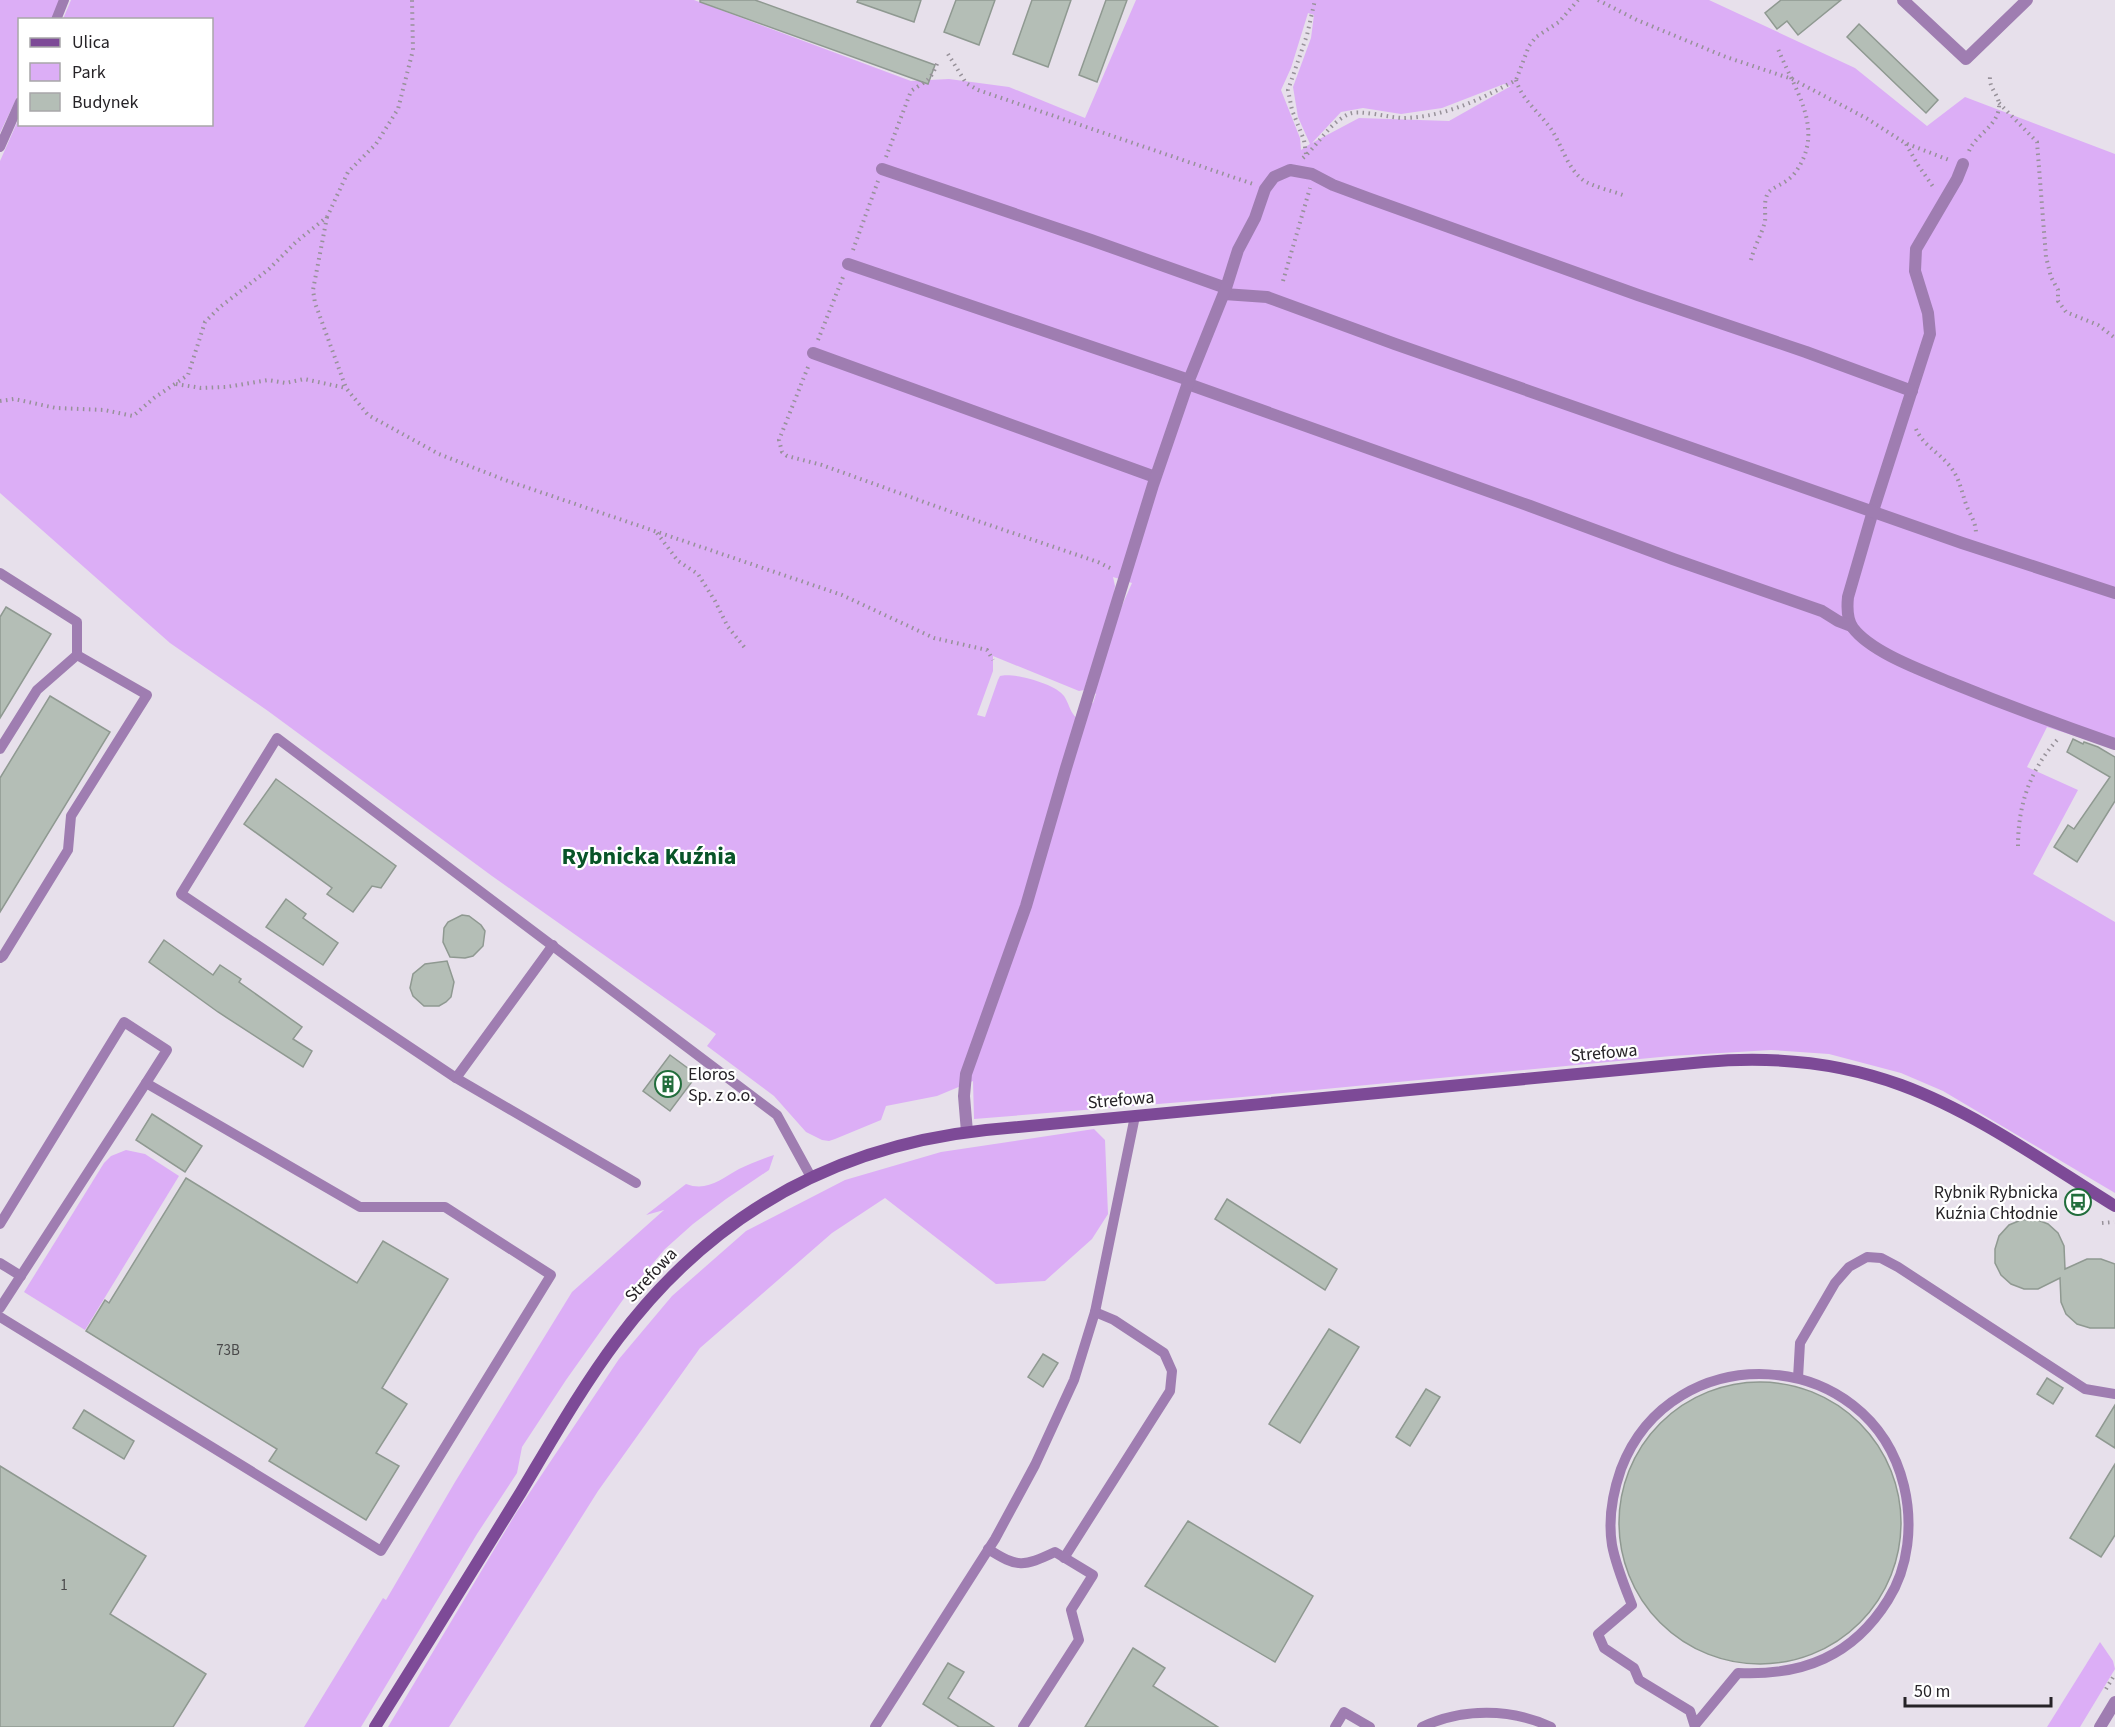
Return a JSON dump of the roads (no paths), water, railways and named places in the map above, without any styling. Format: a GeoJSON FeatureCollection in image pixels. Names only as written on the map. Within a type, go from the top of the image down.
{"type":"FeatureCollection","features":[{"type":"Feature","properties":{"kind":"street"},"geometry":{"type":"LineString","coordinates":[[1903,0],[1966,59],[2027,0]]}},
{"type":"Feature","properties":{"kind":"street"},"geometry":{"type":"LineString","coordinates":[[1851,626],[1847,610],[1848,597],[1930,334],[1928,313],[1915,271],[1915,256],[1919,241],[1957,179],[1963,164]]}},
{"type":"Feature","properties":{"kind":"street"},"geometry":{"type":"LineString","coordinates":[[882,169],[1091,240],[1225,291],[1267,297],[1976,548],[2115,593]]}},
{"type":"Feature","properties":{"kind":"street"},"geometry":{"type":"LineString","coordinates":[[967,1132],[964,1096],[966,1074],[1026,906],[1155,477],[1225,291],[1238,250],[1255,218],[1265,189],[1274,177],[1290,170],[1312,174],[1333,185],[1368,198],[1638,295],[1806,351],[1912,391]]}},
{"type":"Feature","properties":{"kind":"street"},"geometry":{"type":"LineString","coordinates":[[848,264],[987,309],[1673,560],[1822,611],[1851,626],[1883,652],[1905,664],[2033,717],[2115,744]]}},
{"type":"Feature","properties":{"kind":"street"},"geometry":{"type":"LineString","coordinates":[[813,353],[1155,477]]}},
{"type":"Feature","properties":{"kind":"street","name":"Strefowa"},"geometry":{"type":"LineString","coordinates":[[375,1727],[577,1400],[619,1338],[656,1294],[704,1247],[754,1210],[812,1177],[892,1146],[967,1132],[1704,1062],[1755,1059],[1796,1061],[1838,1067],[1870,1075],[1927,1096],[1996,1133],[2115,1206]]}},
{"type":"Feature","properties":{"kind":"street"},"geometry":{"type":"LineString","coordinates":[[2100,1727],[2115,1702]]}},
{"type":"Feature","properties":{"kind":"lane"},"geometry":{"type":"LineString","coordinates":[[57,18],[64,0]]}},
{"type":"Feature","properties":{"kind":"lane"},"geometry":{"type":"LineString","coordinates":[[0,147],[18,106]]}},
{"type":"Feature","properties":{"kind":"lane"},"geometry":{"type":"LineString","coordinates":[[0,573],[77,622],[77,655],[37,690],[0,749]]}},
{"type":"Feature","properties":{"kind":"lane"},"geometry":{"type":"LineString","coordinates":[[0,958],[68,850],[71,816],[147,694],[77,655]]}},
{"type":"Feature","properties":{"kind":"lane"},"geometry":{"type":"LineString","coordinates":[[636,1183],[456,1078],[181,894],[277,738],[777,1115],[812,1177]]}},
{"type":"Feature","properties":{"kind":"lane"},"geometry":{"type":"LineString","coordinates":[[456,1078],[553,945]]}},
{"type":"Feature","properties":{"kind":"lane"},"geometry":{"type":"LineString","coordinates":[[0,1224],[124,1022],[167,1050],[0,1308]]}},
{"type":"Feature","properties":{"kind":"lane"},"geometry":{"type":"LineString","coordinates":[[0,1317],[381,1551],[551,1275],[445,1207],[360,1207],[146,1083]]}},
{"type":"Feature","properties":{"kind":"lane"},"geometry":{"type":"LineString","coordinates":[[875,1727],[988,1549],[1035,1465],[1074,1380],[1095,1312],[1135,1116]]}},
{"type":"Feature","properties":{"kind":"lane"},"geometry":{"type":"LineString","coordinates":[[1798,1377],[1800,1343],[1835,1283],[1849,1267],[1867,1257],[1881,1258],[1898,1267],[2085,1389],[2115,1394]]}},
{"type":"Feature","properties":{"kind":"lane"},"geometry":{"type":"LineString","coordinates":[[0,1263],[21,1276]]}},
{"type":"Feature","properties":{"kind":"lane"},"geometry":{"type":"LineString","coordinates":[[1064,1558],[1170,1391],[1172,1371],[1164,1353],[1114,1320],[1095,1312]]}},
{"type":"Feature","properties":{"kind":"lane"},"geometry":{"type":"LineString","coordinates":[[1769,1373],[1798,1377],[1825,1388],[1851,1404],[1871,1421],[1889,1446],[1900,1471],[1908,1503],[1909,1530],[1905,1562],[1894,1590],[1879,1615],[1859,1636],[1835,1653],[1807,1666],[1779,1673],[1738,1673],[1695,1726],[1690,1712],[1639,1680],[1634,1668],[1604,1648],[1598,1634],[1632,1605],[1617,1570],[1611,1542],[1611,1511],[1616,1483],[1627,1455],[1642,1431],[1661,1411],[1686,1394],[1712,1382],[1741,1374],[1769,1373]]}},
{"type":"Feature","properties":{"kind":"lane"},"geometry":{"type":"LineString","coordinates":[[988,1549],[1011,1563],[1034,1562],[1055,1552],[1093,1575],[1071,1610],[1078,1640],[1023,1727]]}},
{"type":"Feature","properties":{"kind":"lane"},"geometry":{"type":"LineString","coordinates":[[1335,1727],[1344,1712],[1370,1727]]}},
{"type":"Feature","properties":{"kind":"lane"},"geometry":{"type":"LineString","coordinates":[[1422,1727],[1462,1714],[1491,1712],[1522,1716],[1551,1727]]}},
{"type":"Feature","properties":{"kind":"place","name":"Eloros Sp. z o.o."},"geometry":{"type":"Point","coordinates":[668,1084]}},
{"type":"Feature","properties":{"kind":"place","name":"Rybnik Rybnicka Kuźnia Chłodnie"},"geometry":{"type":"Point","coordinates":[2078,1202]}},
{"type":"Feature","properties":{"kind":"district","name":"Rybnicka Kuźnia"},"geometry":{"type":"Point","coordinates":[649,856]}}]}
